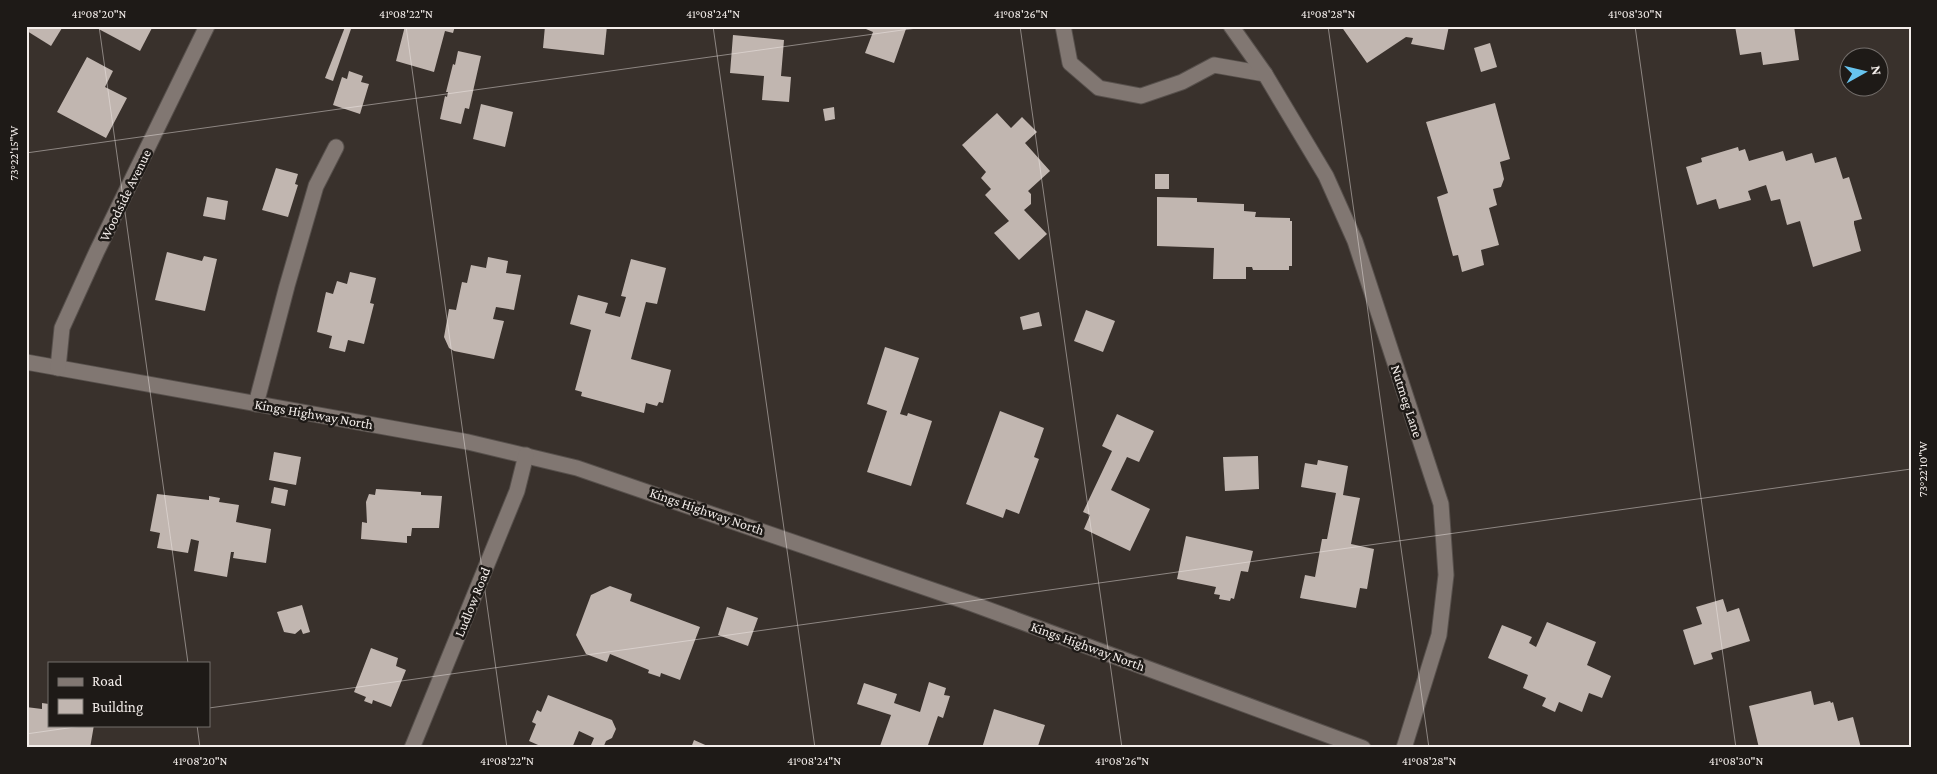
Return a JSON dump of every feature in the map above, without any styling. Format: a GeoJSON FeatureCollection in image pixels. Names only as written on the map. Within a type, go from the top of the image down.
{"type":"FeatureCollection","features":[{"type":"Feature","properties":{"kind":"street","name":"Woodside Avenue"},"geometry":{"type":"LineString","coordinates":[[58,368],[62,328],[97,251],[207,26]]}},
{"type":"Feature","properties":{"kind":"street"},"geometry":{"type":"LineString","coordinates":[[1063,26],[1070,63],[1099,88],[1141,96],[1182,82],[1214,65],[1265,74]]}},
{"type":"Feature","properties":{"kind":"street","name":"Nutmeg Lane"},"geometry":{"type":"LineString","coordinates":[[1231,26],[1265,74],[1326,176],[1355,242],[1441,504],[1446,575],[1439,635],[1404,748]]}},
{"type":"Feature","properties":{"kind":"street"},"geometry":{"type":"LineString","coordinates":[[256,404],[316,186],[336,147]]}},
{"type":"Feature","properties":{"kind":"street","name":"Kings Highway North"},"geometry":{"type":"LineString","coordinates":[[26,362],[526,455],[605,476],[832,554],[1362,748]]}},
{"type":"Feature","properties":{"kind":"street","name":"Ludlow Road"},"geometry":{"type":"LineString","coordinates":[[412,748],[518,491],[526,455]]}},
{"type":"Feature","properties":{"kind":"building"},"geometry":{"type":"Polygon","coordinates":[[[29,26],[58,26],[62,28],[51,46],[27,31],[29,26]]]}},
{"type":"Feature","properties":{"kind":"building"},"geometry":{"type":"Polygon","coordinates":[[[93,26],[153,26],[140,51],[93,26]]]}},
{"type":"Feature","properties":{"kind":"building"},"geometry":{"type":"Polygon","coordinates":[[[405,26],[455,26],[453,33],[445,31],[434,72],[396,61],[405,26]]]}},
{"type":"Feature","properties":{"kind":"building"},"geometry":{"type":"Polygon","coordinates":[[[545,26],[607,26],[604,55],[543,48],[545,26]]]}},
{"type":"Feature","properties":{"kind":"building"},"geometry":{"type":"Polygon","coordinates":[[[859,26],[907,26],[894,63],[865,53],[873,32],[859,26]]]}},
{"type":"Feature","properties":{"kind":"building"},"geometry":{"type":"Polygon","coordinates":[[[1341,26],[1449,26],[1444,50],[1411,44],[1413,38],[1406,37],[1367,63],[1341,26]]]}},
{"type":"Feature","properties":{"kind":"building"},"geometry":{"type":"Polygon","coordinates":[[[1735,26],[1794,26],[1799,60],[1763,65],[1761,52],[1740,55],[1735,26]]]}},
{"type":"Feature","properties":{"kind":"building"},"geometry":{"type":"Polygon","coordinates":[[[345,27],[351,29],[333,81],[325,78],[345,27]]]}},
{"type":"Feature","properties":{"kind":"building"},"geometry":{"type":"Polygon","coordinates":[[[733,35],[784,40],[781,76],[791,77],[789,102],[762,100],[764,76],[730,73],[733,35]]]}},
{"type":"Feature","properties":{"kind":"building"},"geometry":{"type":"Polygon","coordinates":[[[1490,43],[1497,67],[1481,72],[1474,48],[1490,43]]]}},
{"type":"Feature","properties":{"kind":"building"},"geometry":{"type":"Polygon","coordinates":[[[458,51],[481,56],[469,109],[465,108],[461,124],[440,119],[445,96],[447,97],[448,92],[446,92],[453,64],[455,65],[458,51]]]}},
{"type":"Feature","properties":{"kind":"building"},"geometry":{"type":"Polygon","coordinates":[[[87,57],[113,71],[105,87],[127,98],[106,138],[57,112],[87,57]]]}},
{"type":"Feature","properties":{"kind":"building"},"geometry":{"type":"Polygon","coordinates":[[[349,71],[363,76],[361,82],[369,84],[360,114],[333,105],[342,77],[347,79],[349,71]]]}},
{"type":"Feature","properties":{"kind":"building"},"geometry":{"type":"Polygon","coordinates":[[[1495,103],[1510,159],[1500,162],[1504,179],[1501,187],[1493,189],[1497,205],[1489,208],[1499,245],[1481,250],[1484,265],[1462,272],[1458,255],[1453,256],[1437,197],[1448,193],[1426,122],[1495,103]]]}},
{"type":"Feature","properties":{"kind":"building"},"geometry":{"type":"Polygon","coordinates":[[[481,104],[513,112],[505,147],[473,139],[481,104]]]}},
{"type":"Feature","properties":{"kind":"building"},"geometry":{"type":"Polygon","coordinates":[[[834,107],[835,119],[825,121],[823,109],[834,107]]]}},
{"type":"Feature","properties":{"kind":"building"},"geometry":{"type":"Polygon","coordinates":[[[997,113],[1011,128],[1022,117],[1037,132],[1025,143],[1050,171],[1028,191],[1031,194],[1031,204],[1024,210],[1047,234],[1019,260],[994,233],[1009,221],[985,195],[991,189],[981,178],[986,172],[962,145],[997,113]]]}},
{"type":"Feature","properties":{"kind":"building"},"geometry":{"type":"Polygon","coordinates":[[[1738,147],[1739,151],[1745,149],[1749,161],[1783,151],[1786,161],[1812,153],[1815,163],[1836,157],[1843,179],[1849,177],[1862,219],[1854,221],[1861,251],[1813,267],[1800,221],[1787,225],[1780,199],[1771,201],[1766,185],[1748,191],[1751,200],[1719,209],[1716,199],[1697,205],[1686,167],[1702,162],[1701,158],[1738,147]]]}},
{"type":"Feature","properties":{"kind":"building"},"geometry":{"type":"Polygon","coordinates":[[[276,168],[298,174],[295,184],[298,185],[288,217],[262,210],[276,168]]]}},
{"type":"Feature","properties":{"kind":"building"},"geometry":{"type":"Polygon","coordinates":[[[1155,174],[1169,174],[1169,189],[1155,189],[1155,174]]]}},
{"type":"Feature","properties":{"kind":"building"},"geometry":{"type":"Polygon","coordinates":[[[207,197],[228,201],[225,220],[203,216],[207,197]]]}},
{"type":"Feature","properties":{"kind":"building"},"geometry":{"type":"Polygon","coordinates":[[[1157,197],[1197,198],[1197,202],[1244,204],[1244,211],[1256,212],[1255,217],[1290,218],[1290,221],[1292,221],[1292,266],[1289,266],[1289,270],[1253,270],[1252,267],[1246,267],[1246,279],[1213,279],[1214,248],[1157,246],[1157,197]]]}},
{"type":"Feature","properties":{"kind":"building"},"geometry":{"type":"Polygon","coordinates":[[[167,252],[202,261],[204,256],[217,259],[205,311],[155,300],[167,252]]]}},
{"type":"Feature","properties":{"kind":"building"},"geometry":{"type":"Polygon","coordinates":[[[488,257],[508,261],[506,273],[521,275],[514,310],[496,307],[493,319],[504,321],[494,359],[454,351],[449,348],[444,337],[449,309],[456,310],[462,282],[467,283],[471,265],[486,268],[488,257]]]}},
{"type":"Feature","properties":{"kind":"building"},"geometry":{"type":"Polygon","coordinates":[[[631,259],[666,268],[657,304],[646,302],[631,359],[671,370],[663,403],[659,402],[657,406],[646,403],[644,413],[581,396],[582,392],[575,390],[591,330],[570,324],[578,295],[608,303],[605,313],[620,317],[626,297],[621,296],[631,259]]]}},
{"type":"Feature","properties":{"kind":"building"},"geometry":{"type":"Polygon","coordinates":[[[350,272],[376,278],[370,303],[374,304],[364,344],[348,340],[345,352],[329,348],[332,336],[317,332],[326,292],[333,294],[337,281],[347,284],[350,272]]]}},
{"type":"Feature","properties":{"kind":"building"},"geometry":{"type":"Polygon","coordinates":[[[1086,310],[1115,321],[1103,352],[1074,341],[1086,310]]]}},
{"type":"Feature","properties":{"kind":"building"},"geometry":{"type":"Polygon","coordinates":[[[1039,312],[1042,326],[1023,330],[1020,317],[1039,312]]]}},
{"type":"Feature","properties":{"kind":"building"},"geometry":{"type":"Polygon","coordinates":[[[885,347],[919,358],[900,414],[907,416],[908,413],[932,421],[911,486],[867,472],[887,411],[867,404],[885,347]]]}},
{"type":"Feature","properties":{"kind":"building"},"geometry":{"type":"Polygon","coordinates":[[[1000,411],[1044,428],[1034,457],[1039,459],[1019,514],[1006,509],[1003,518],[966,504],[1000,411]]]}},
{"type":"Feature","properties":{"kind":"building"},"geometry":{"type":"Polygon","coordinates":[[[1117,414],[1154,431],[1139,462],[1127,457],[1111,490],[1150,509],[1130,551],[1084,529],[1090,515],[1083,512],[1112,451],[1102,446],[1117,414]]]}},
{"type":"Feature","properties":{"kind":"building"},"geometry":{"type":"Polygon","coordinates":[[[274,452],[301,457],[296,485],[269,480],[274,452]]]}},
{"type":"Feature","properties":{"kind":"building"},"geometry":{"type":"Polygon","coordinates":[[[1258,456],[1259,489],[1225,491],[1223,457],[1258,456]]]}},
{"type":"Feature","properties":{"kind":"building"},"geometry":{"type":"Polygon","coordinates":[[[1318,460],[1348,466],[1343,495],[1360,498],[1351,544],[1374,549],[1367,589],[1360,588],[1356,608],[1300,598],[1305,575],[1315,577],[1322,539],[1327,539],[1336,493],[1301,487],[1305,463],[1317,465],[1318,460]]]}},
{"type":"Feature","properties":{"kind":"building"},"geometry":{"type":"Polygon","coordinates":[[[274,487],[288,490],[285,506],[271,503],[274,487]]]}},
{"type":"Feature","properties":{"kind":"building"},"geometry":{"type":"Polygon","coordinates":[[[376,489],[421,492],[421,495],[442,496],[439,528],[412,528],[411,536],[407,536],[407,543],[361,539],[362,522],[367,523],[366,502],[369,494],[375,495],[376,489]]]}},
{"type":"Feature","properties":{"kind":"building"},"geometry":{"type":"Polygon","coordinates":[[[157,494],[209,500],[209,496],[220,498],[219,502],[239,505],[236,522],[271,529],[266,563],[233,558],[234,552],[231,552],[227,577],[194,571],[199,541],[191,539],[188,553],[157,548],[160,533],[150,531],[157,494]]]}},
{"type":"Feature","properties":{"kind":"building"},"geometry":{"type":"Polygon","coordinates":[[[1186,536],[1253,551],[1248,572],[1241,571],[1234,599],[1231,598],[1230,601],[1219,599],[1220,595],[1214,594],[1216,587],[1177,579],[1186,536]]]}},
{"type":"Feature","properties":{"kind":"building"},"geometry":{"type":"Polygon","coordinates":[[[610,586],[632,594],[630,601],[700,627],[680,680],[661,673],[660,677],[648,673],[649,670],[610,654],[607,662],[586,654],[576,635],[591,595],[610,586]]]}},
{"type":"Feature","properties":{"kind":"building"},"geometry":{"type":"Polygon","coordinates":[[[1723,599],[1727,612],[1739,608],[1750,641],[1711,653],[1713,659],[1694,665],[1683,630],[1702,624],[1696,607],[1723,599]]]}},
{"type":"Feature","properties":{"kind":"building"},"geometry":{"type":"Polygon","coordinates":[[[302,605],[310,632],[303,634],[301,629],[295,634],[284,632],[277,612],[302,605]]]}},
{"type":"Feature","properties":{"kind":"building"},"geometry":{"type":"Polygon","coordinates":[[[727,607],[758,618],[748,646],[718,635],[727,607]]]}},
{"type":"Feature","properties":{"kind":"building"},"geometry":{"type":"Polygon","coordinates":[[[1547,622],[1596,642],[1587,665],[1611,676],[1602,698],[1589,693],[1582,712],[1559,702],[1555,712],[1542,706],[1546,698],[1523,688],[1528,675],[1488,658],[1502,625],[1532,637],[1529,643],[1536,647],[1547,622]]]}},
{"type":"Feature","properties":{"kind":"building"},"geometry":{"type":"Polygon","coordinates":[[[371,648],[398,658],[396,666],[406,670],[391,707],[373,700],[372,704],[364,701],[366,697],[354,692],[371,648]]]}},
{"type":"Feature","properties":{"kind":"building"},"geometry":{"type":"Polygon","coordinates":[[[929,682],[946,688],[944,695],[950,696],[943,718],[938,716],[927,748],[880,746],[891,715],[857,704],[864,683],[897,694],[894,703],[920,712],[929,682]]]}},
{"type":"Feature","properties":{"kind":"building"},"geometry":{"type":"Polygon","coordinates":[[[1811,691],[1814,705],[1833,702],[1838,721],[1853,717],[1861,748],[1759,748],[1749,706],[1811,691]]]}},
{"type":"Feature","properties":{"kind":"building"},"geometry":{"type":"Polygon","coordinates":[[[548,695],[612,720],[616,729],[612,738],[606,741],[603,748],[591,745],[594,738],[579,731],[572,748],[545,748],[529,741],[536,724],[532,722],[537,710],[541,712],[548,695]]]}},
{"type":"Feature","properties":{"kind":"building"},"geometry":{"type":"Polygon","coordinates":[[[42,703],[48,704],[48,726],[94,726],[90,748],[26,748],[26,707],[42,709],[42,703]]]}},
{"type":"Feature","properties":{"kind":"building"},"geometry":{"type":"Polygon","coordinates":[[[994,709],[1045,725],[1038,746],[1043,748],[982,748],[994,709]]]}},
{"type":"Feature","properties":{"kind":"building"},"geometry":{"type":"Polygon","coordinates":[[[694,740],[712,748],[691,748],[694,740]]]}}]}
